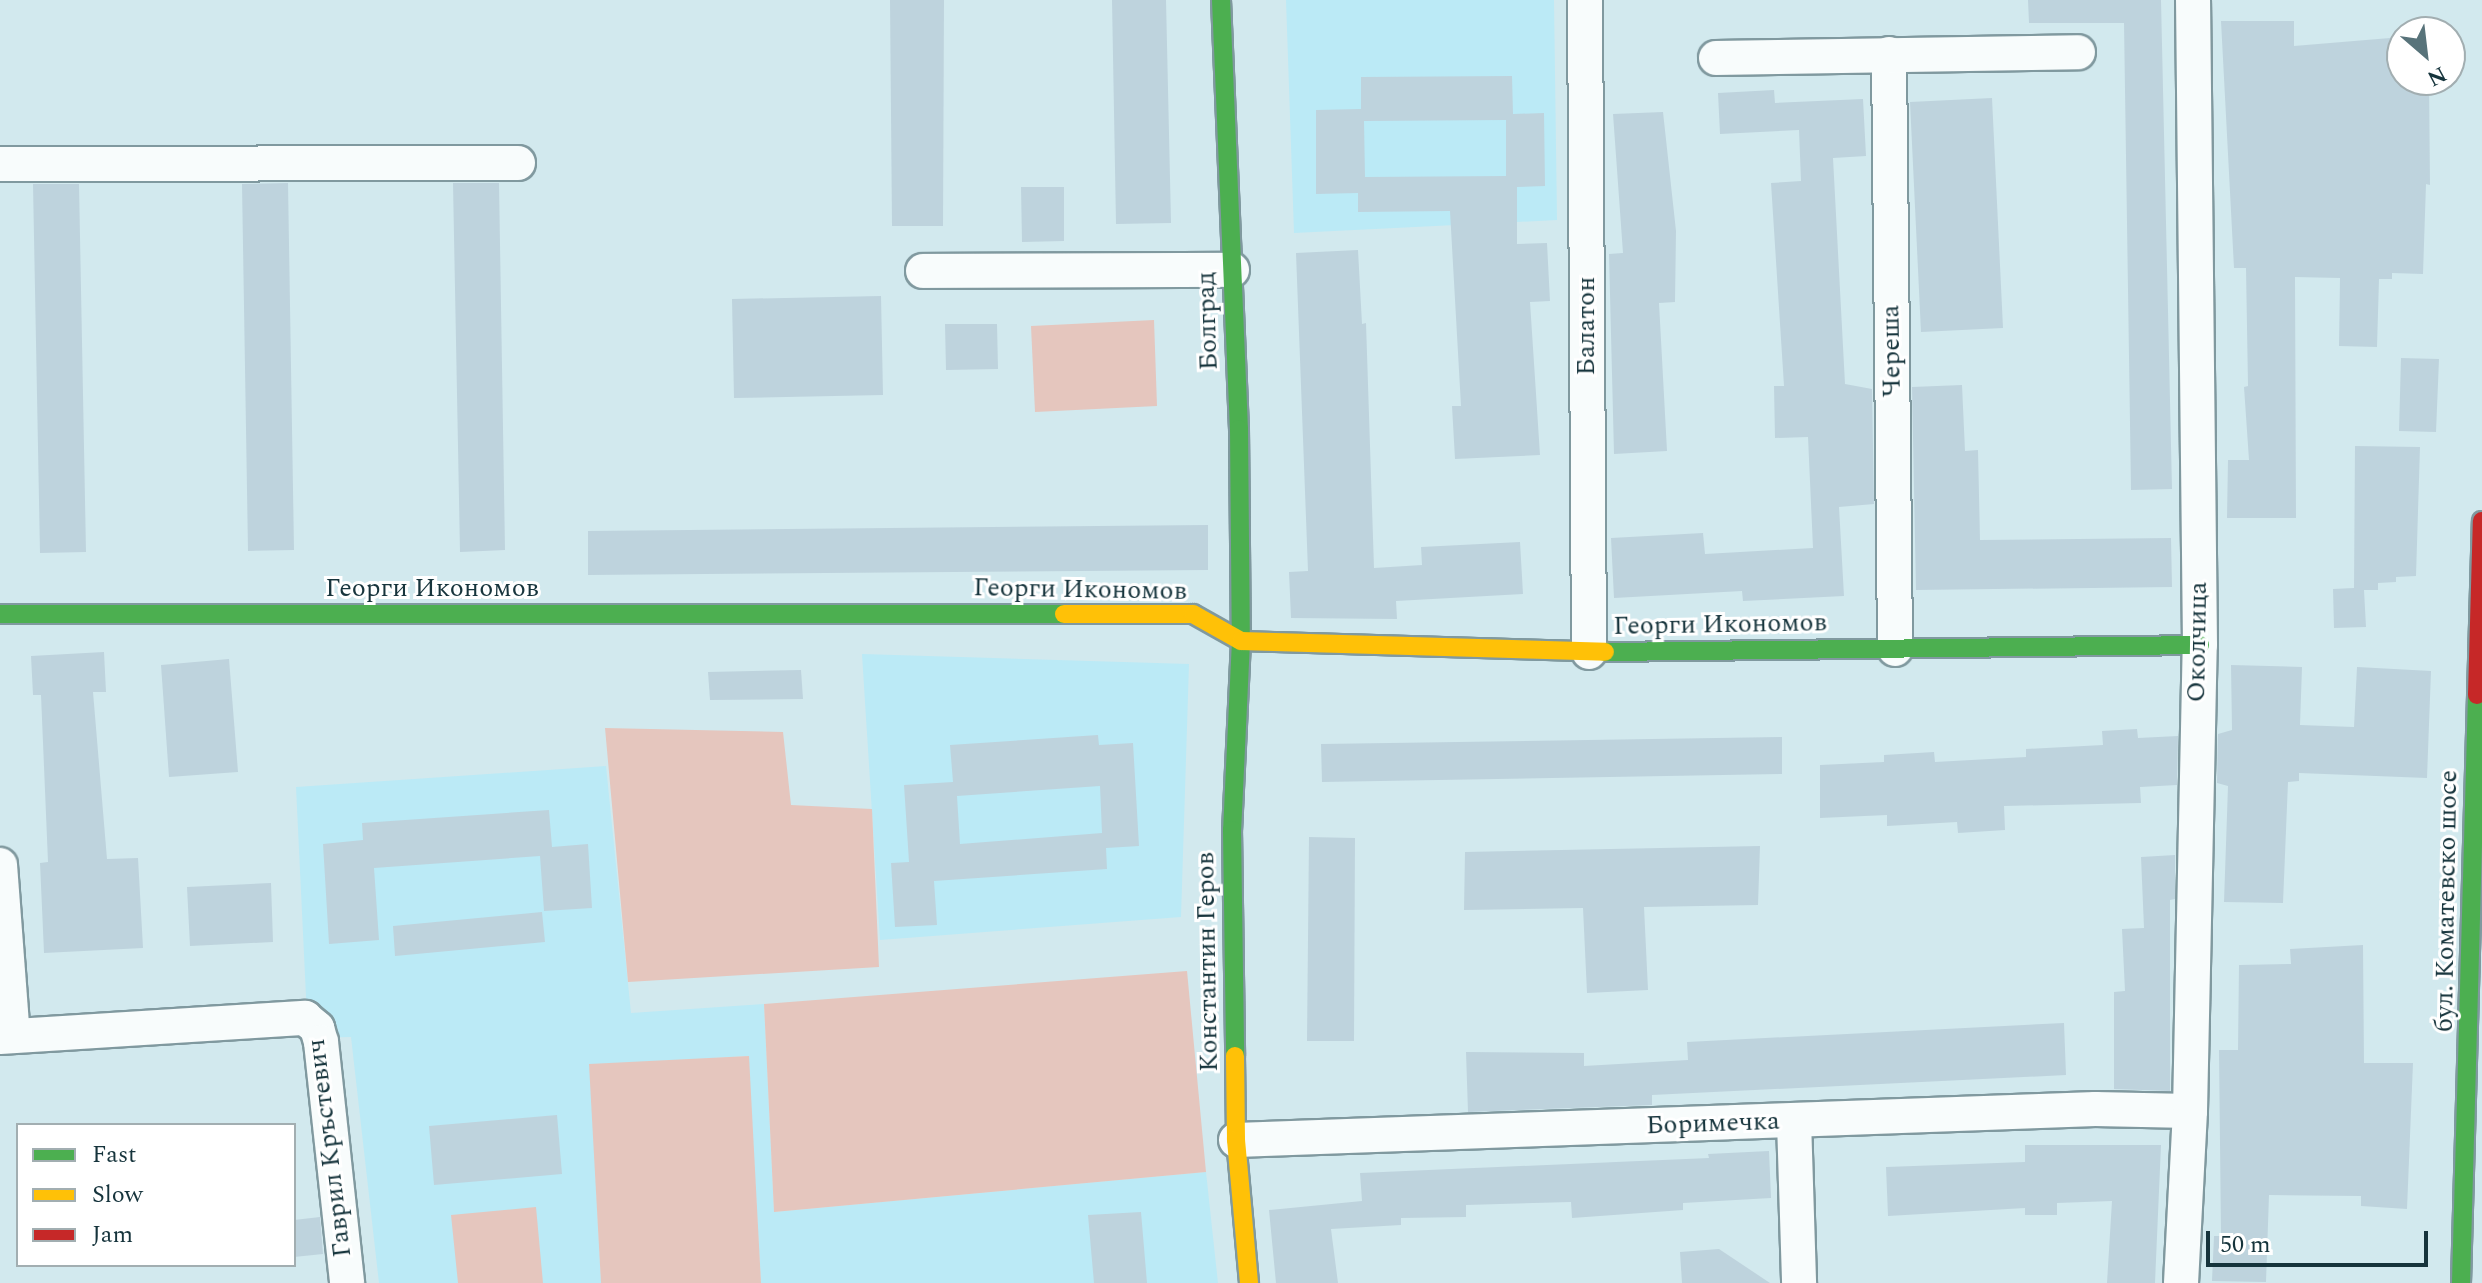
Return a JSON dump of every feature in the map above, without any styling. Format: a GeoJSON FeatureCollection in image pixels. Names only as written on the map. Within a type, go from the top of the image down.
{"type":"FeatureCollection","features":[{"type":"Feature","properties":{"kind":"street","name":"Болград"},"geometry":{"type":"LineString","coordinates":[[1221,0],[1232,270],[1241,641]]}},
{"type":"Feature","properties":{"kind":"street","name":"Балатон"},"geometry":{"type":"LineString","coordinates":[[1585,0],[1589,652]]}},
{"type":"Feature","properties":{"kind":"street","name":"Околчица"},"geometry":{"type":"LineString","coordinates":[[2181,1283],[2190,1111],[2200,645],[2193,0]]}},
{"type":"Feature","properties":{"kind":"street"},"geometry":{"type":"LineString","coordinates":[[1716,58],[2078,52]]}},
{"type":"Feature","properties":{"kind":"street","name":"Череша"},"geometry":{"type":"LineString","coordinates":[[1889,54],[1895,649]]}},
{"type":"Feature","properties":{"kind":"street"},"geometry":{"type":"LineString","coordinates":[[0,164],[518,163]]}},
{"type":"Feature","properties":{"kind":"street"},"geometry":{"type":"LineString","coordinates":[[923,271],[1232,270]]}},
{"type":"Feature","properties":{"kind":"street","name":"бул. Коматевско шосе"},"geometry":{"type":"LineString","coordinates":[[2461,1283],[2482,521]]}},
{"type":"Feature","properties":{"kind":"street","name":"Георги Икономов"},"geometry":{"type":"LineString","coordinates":[[0,614],[1193,614],[1241,641],[1589,652],[2200,645]]}},
{"type":"Feature","properties":{"kind":"street","name":"Константин Геров"},"geometry":{"type":"LineString","coordinates":[[1241,641],[1232,830],[1236,1140],[1249,1283]]}},
{"type":"Feature","properties":{"kind":"street"},"geometry":{"type":"LineString","coordinates":[[0,865],[6,1037]]}},
{"type":"Feature","properties":{"kind":"street","name":"Гаврил Кръстевич"},"geometry":{"type":"LineString","coordinates":[[6,1037],[305,1018],[317,1028],[321,1042],[347,1283]]}},
{"type":"Feature","properties":{"kind":"street","name":"Боримечка"},"geometry":{"type":"LineString","coordinates":[[1236,1140],[2095,1109],[2190,1111]]}},
{"type":"Feature","properties":{"kind":"street"},"geometry":{"type":"LineString","coordinates":[[1794,1121],[1799,1283]]}},
{"type":"Feature","properties":{"kind":"shaded area"},"geometry":{"type":"Polygon","coordinates":[[[1286,0],[1554,0],[1557,220],[1294,233],[1286,0]]]}},
{"type":"Feature","properties":{"kind":"shaded area"},"geometry":{"type":"Polygon","coordinates":[[[1154,320],[1157,406],[1035,412],[1031,326],[1154,320]]]}},
{"type":"Feature","properties":{"kind":"shaded area"},"geometry":{"type":"Polygon","coordinates":[[[862,654],[1189,664],[1181,917],[880,940],[862,654]]]}},
{"type":"Feature","properties":{"kind":"shaded area"},"geometry":{"type":"Polygon","coordinates":[[[605,728],[783,732],[791,805],[872,809],[879,967],[628,982],[605,728]]]}},
{"type":"Feature","properties":{"kind":"shaded area"},"geometry":{"type":"Polygon","coordinates":[[[606,766],[631,1013],[764,1004],[774,1212],[1206,1172],[1218,1283],[761,1283],[748,1056],[590,1065],[601,1283],[379,1283],[351,1037],[308,1038],[296,787],[606,766]]]}},
{"type":"Feature","properties":{"kind":"shaded area"},"geometry":{"type":"Polygon","coordinates":[[[1187,971],[1206,1172],[774,1212],[764,1004],[1187,971]]]}},
{"type":"Feature","properties":{"kind":"shaded area"},"geometry":{"type":"Polygon","coordinates":[[[749,1056],[761,1283],[601,1283],[589,1064],[749,1056]]]}},
{"type":"Feature","properties":{"kind":"shaded area"},"geometry":{"type":"Polygon","coordinates":[[[536,1207],[543,1283],[458,1283],[451,1215],[536,1207]]]}},
{"type":"Feature","properties":{"kind":"building"},"geometry":{"type":"Polygon","coordinates":[[[890,0],[944,0],[943,226],[892,226],[890,0]]]}},
{"type":"Feature","properties":{"kind":"building"},"geometry":{"type":"Polygon","coordinates":[[[1112,0],[1166,0],[1171,223],[1116,224],[1112,0]]]}},
{"type":"Feature","properties":{"kind":"building"},"geometry":{"type":"Polygon","coordinates":[[[2028,0],[2161,0],[2172,489],[2131,490],[2124,23],[2029,23],[2028,0]]]}},
{"type":"Feature","properties":{"kind":"building"},"geometry":{"type":"Polygon","coordinates":[[[2221,21],[2294,21],[2294,46],[2386,38],[2386,96],[2429,96],[2430,185],[2426,184],[2423,274],[2392,273],[2392,279],[2379,279],[2377,347],[2339,346],[2340,278],[2295,277],[2296,518],[2227,518],[2228,460],[2249,460],[2244,387],[2248,386],[2246,268],[2234,268],[2221,21]]]}},
{"type":"Feature","properties":{"kind":"building"},"geometry":{"type":"Polygon","coordinates":[[[1512,76],[1513,114],[1544,113],[1545,186],[1517,187],[1517,244],[1547,243],[1550,301],[1530,302],[1540,455],[1455,459],[1452,406],[1461,406],[1450,211],[1358,212],[1358,193],[1316,194],[1316,110],[1361,109],[1361,77],[1512,76]],[[1506,120],[1364,121],[1365,177],[1506,176],[1506,120]]]}},
{"type":"Feature","properties":{"kind":"building"},"geometry":{"type":"Polygon","coordinates":[[[1774,90],[1775,103],[1863,99],[1866,156],[1833,158],[1845,384],[1872,389],[1874,504],[1839,507],[1844,596],[1743,601],[1742,591],[1614,598],[1611,538],[1703,533],[1705,554],[1813,548],[1808,437],[1775,438],[1774,386],[1784,386],[1771,183],[1801,181],[1799,130],[1720,134],[1718,93],[1774,90]]]}},
{"type":"Feature","properties":{"kind":"building"},"geometry":{"type":"Polygon","coordinates":[[[1992,98],[2003,328],[1921,332],[1910,102],[1992,98]]]}},
{"type":"Feature","properties":{"kind":"building"},"geometry":{"type":"Polygon","coordinates":[[[1663,112],[1676,231],[1675,302],[1659,303],[1667,451],[1614,454],[1609,254],[1623,253],[1613,114],[1663,112]]]}},
{"type":"Feature","properties":{"kind":"building"},"geometry":{"type":"Polygon","coordinates":[[[288,183],[294,550],[248,551],[242,184],[288,183]]]}},
{"type":"Feature","properties":{"kind":"building"},"geometry":{"type":"Polygon","coordinates":[[[453,183],[499,183],[505,550],[460,552],[453,183]]]}},
{"type":"Feature","properties":{"kind":"building"},"geometry":{"type":"Polygon","coordinates":[[[33,184],[79,184],[86,552],[40,553],[33,184]]]}},
{"type":"Feature","properties":{"kind":"building"},"geometry":{"type":"Polygon","coordinates":[[[1021,187],[1064,187],[1064,241],[1022,242],[1021,187]]]}},
{"type":"Feature","properties":{"kind":"building"},"geometry":{"type":"Polygon","coordinates":[[[1358,250],[1362,324],[1366,323],[1374,568],[1422,565],[1421,547],[1520,542],[1523,594],[1396,601],[1397,619],[1291,618],[1289,572],[1308,571],[1296,253],[1358,250]]]}},
{"type":"Feature","properties":{"kind":"building"},"geometry":{"type":"Polygon","coordinates":[[[881,296],[883,395],[734,398],[732,299],[881,296]]]}},
{"type":"Feature","properties":{"kind":"building"},"geometry":{"type":"Polygon","coordinates":[[[945,324],[997,324],[998,369],[946,370],[945,324]]]}},
{"type":"Feature","properties":{"kind":"building"},"geometry":{"type":"Polygon","coordinates":[[[2401,358],[2439,359],[2436,432],[2399,431],[2401,358]]]}},
{"type":"Feature","properties":{"kind":"building"},"geometry":{"type":"Polygon","coordinates":[[[1962,385],[1965,451],[1978,450],[1980,540],[2171,538],[2172,587],[1916,590],[1912,387],[1962,385]]]}},
{"type":"Feature","properties":{"kind":"building"},"geometry":{"type":"Polygon","coordinates":[[[2355,446],[2420,447],[2416,576],[2396,577],[2396,582],[2378,583],[2378,590],[2364,590],[2366,627],[2334,628],[2333,589],[2354,588],[2355,446]]]}},
{"type":"Feature","properties":{"kind":"building"},"geometry":{"type":"Polygon","coordinates":[[[1208,525],[1208,570],[588,575],[588,531],[1208,525]]]}},
{"type":"Feature","properties":{"kind":"building"},"geometry":{"type":"Polygon","coordinates":[[[104,652],[106,692],[93,692],[107,859],[138,858],[143,948],[44,953],[40,863],[48,862],[41,695],[33,695],[31,656],[104,652]]]}},
{"type":"Feature","properties":{"kind":"building"},"geometry":{"type":"Polygon","coordinates":[[[229,659],[238,772],[169,777],[161,665],[229,659]]]}},
{"type":"Feature","properties":{"kind":"building"},"geometry":{"type":"Polygon","coordinates":[[[2231,665],[2302,667],[2300,725],[2354,727],[2357,667],[2431,671],[2427,778],[2299,773],[2299,781],[2288,782],[2283,903],[2224,902],[2228,786],[2217,783],[2218,734],[2232,730],[2231,665]]]}},
{"type":"Feature","properties":{"kind":"building"},"geometry":{"type":"Polygon","coordinates":[[[801,670],[803,699],[710,700],[708,672],[801,670]]]}},
{"type":"Feature","properties":{"kind":"building"},"geometry":{"type":"Polygon","coordinates":[[[2137,729],[2138,738],[2178,736],[2177,785],[2140,787],[2141,803],[2004,806],[2005,830],[1958,833],[1957,822],[1887,826],[1887,815],[1820,818],[1820,765],[1884,762],[1884,755],[1934,752],[1935,762],[2026,757],[2026,749],[2103,745],[2102,731],[2137,729]]]}},
{"type":"Feature","properties":{"kind":"building"},"geometry":{"type":"Polygon","coordinates":[[[1098,735],[1099,745],[1133,743],[1139,846],[1106,848],[1107,869],[934,881],[937,925],[895,927],[891,863],[909,862],[904,785],[953,782],[950,745],[1098,735]],[[1100,786],[957,796],[960,844],[1102,833],[1100,786]]]}},
{"type":"Feature","properties":{"kind":"building"},"geometry":{"type":"Polygon","coordinates":[[[1782,737],[1782,774],[1322,782],[1321,744],[1782,737]]]}},
{"type":"Feature","properties":{"kind":"building"},"geometry":{"type":"Polygon","coordinates":[[[549,810],[552,847],[588,844],[592,908],[544,911],[540,856],[374,868],[379,940],[329,944],[323,844],[363,840],[362,823],[549,810]]]}},
{"type":"Feature","properties":{"kind":"building"},"geometry":{"type":"Polygon","coordinates":[[[1309,837],[1355,838],[1354,1041],[1307,1041],[1309,837]]]}},
{"type":"Feature","properties":{"kind":"building"},"geometry":{"type":"Polygon","coordinates":[[[1760,846],[1758,905],[1644,907],[1648,990],[1587,993],[1583,908],[1464,910],[1465,852],[1760,846]]]}},
{"type":"Feature","properties":{"kind":"building"},"geometry":{"type":"Polygon","coordinates":[[[2175,855],[2175,899],[2170,900],[2170,1091],[2114,1089],[2114,992],[2125,991],[2122,929],[2144,928],[2141,857],[2175,855]]]}},
{"type":"Feature","properties":{"kind":"building"},"geometry":{"type":"Polygon","coordinates":[[[271,883],[273,942],[190,946],[187,887],[271,883]]]}},
{"type":"Feature","properties":{"kind":"building"},"geometry":{"type":"Polygon","coordinates":[[[542,912],[545,942],[395,956],[393,926],[542,912]]]}},
{"type":"Feature","properties":{"kind":"building"},"geometry":{"type":"Polygon","coordinates":[[[2363,945],[2364,1063],[2413,1063],[2407,1209],[2361,1206],[2361,1196],[2269,1195],[2266,1282],[2212,1281],[2214,1236],[2221,1236],[2219,1050],[2238,1050],[2239,965],[2291,964],[2290,949],[2363,945]]]}},
{"type":"Feature","properties":{"kind":"building"},"geometry":{"type":"Polygon","coordinates":[[[2064,1023],[2066,1075],[1652,1095],[1652,1105],[1468,1112],[1466,1052],[1584,1053],[1584,1066],[1688,1060],[1687,1042],[2064,1023]]]}},
{"type":"Feature","properties":{"kind":"building"},"geometry":{"type":"Polygon","coordinates":[[[557,1115],[562,1174],[434,1185],[429,1126],[557,1115]]]}},
{"type":"Feature","properties":{"kind":"building"},"geometry":{"type":"Polygon","coordinates":[[[2025,1145],[2161,1145],[2155,1283],[2107,1283],[2112,1201],[2057,1203],[2057,1215],[2025,1215],[2025,1208],[1888,1216],[1886,1167],[2025,1162],[2025,1145]]]}},
{"type":"Feature","properties":{"kind":"building"},"geometry":{"type":"Polygon","coordinates":[[[1769,1151],[1771,1198],[1683,1203],[1683,1210],[1572,1218],[1571,1202],[1466,1205],[1466,1217],[1401,1218],[1401,1225],[1331,1229],[1338,1283],[1276,1283],[1269,1210],[1362,1201],[1360,1173],[1709,1158],[1708,1154],[1769,1151]]]}},
{"type":"Feature","properties":{"kind":"building"},"geometry":{"type":"Polygon","coordinates":[[[1141,1212],[1147,1283],[1094,1283],[1088,1215],[1141,1212]]]}},
{"type":"Feature","properties":{"kind":"building"},"geometry":{"type":"Polygon","coordinates":[[[320,1217],[323,1254],[296,1257],[296,1220],[320,1217]]]}},
{"type":"Feature","properties":{"kind":"building"},"geometry":{"type":"Polygon","coordinates":[[[1719,1249],[1770,1283],[1682,1283],[1680,1252],[1719,1249]]]}},
{"type":"Feature","properties":{"kind":"traffic: fast"},"geometry":{"type":"LineString","coordinates":[[1221,0],[1239,429],[1241,641],[1232,830],[1235,1056]]}},
{"type":"Feature","properties":{"kind":"traffic: fast"},"geometry":{"type":"LineString","coordinates":[[0,614],[1064,614]]}},
{"type":"Feature","properties":{"kind":"traffic: fast"},"geometry":{"type":"LineString","coordinates":[[1605,652],[2200,645]]}},
{"type":"Feature","properties":{"kind":"traffic: fast"},"geometry":{"type":"LineString","coordinates":[[2461,1283],[2477,695]]}},
{"type":"Feature","properties":{"kind":"traffic: slow"},"geometry":{"type":"LineString","coordinates":[[1064,614],[1193,614],[1241,641],[1605,652]]}},
{"type":"Feature","properties":{"kind":"traffic: slow"},"geometry":{"type":"LineString","coordinates":[[1235,1056],[1236,1140],[1249,1283]]}},
{"type":"Feature","properties":{"kind":"traffic: jam"},"geometry":{"type":"LineString","coordinates":[[2477,695],[2482,521]]}}]}
